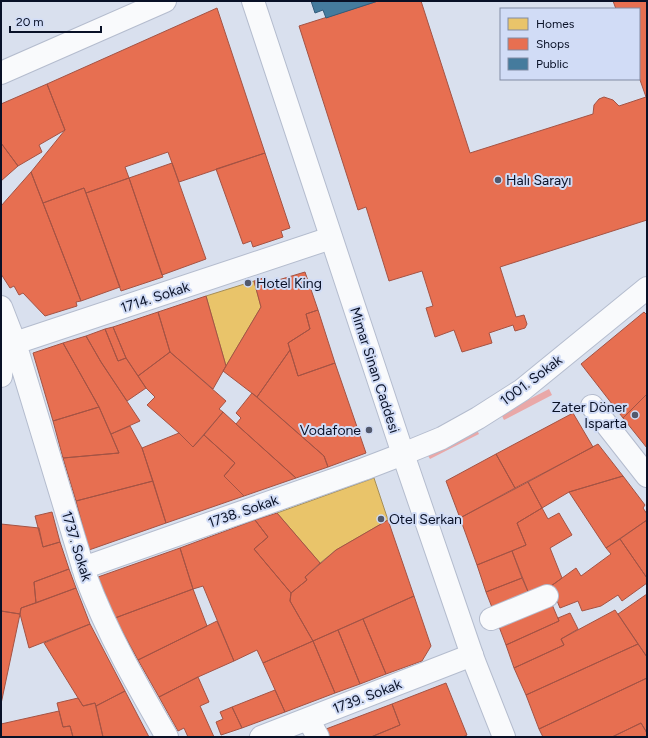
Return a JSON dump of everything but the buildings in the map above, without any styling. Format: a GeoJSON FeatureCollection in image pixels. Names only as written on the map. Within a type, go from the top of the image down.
{"type":"FeatureCollection","features":[{"type":"Feature","properties":{"kind":"street"},"geometry":{"type":"LineString","coordinates":[[1,73],[165,1]]}},
{"type":"Feature","properties":{"kind":"street","name":"Mimar Sinan Caddesi"},"geometry":{"type":"LineString","coordinates":[[253,1],[403,454],[472,655],[504,737]]}},
{"type":"Feature","properties":{"kind":"street","name":"1714. Sokak"},"geometry":{"type":"LineString","coordinates":[[15,343],[331,238]]}},
{"type":"Feature","properties":{"kind":"street","name":"1001. Sokak"},"geometry":{"type":"LineString","coordinates":[[403,454],[442,438],[478,418],[522,390],[647,288]]}},
{"type":"Feature","properties":{"kind":"street"},"geometry":{"type":"LineString","coordinates":[[3,314],[15,343]]}},
{"type":"Feature","properties":{"kind":"street"},"geometry":{"type":"LineString","coordinates":[[1,376],[3,314]]}},
{"type":"Feature","properties":{"kind":"street","name":"1737. Sokak"},"geometry":{"type":"LineString","coordinates":[[15,343],[83,568],[98,610],[116,646],[167,737]]}},
{"type":"Feature","properties":{"kind":"street"},"geometry":{"type":"LineString","coordinates":[[592,406],[647,476]]}},
{"type":"Feature","properties":{"kind":"street","name":"1738. Sokak"},"geometry":{"type":"LineString","coordinates":[[83,568],[403,454]]}},
{"type":"Feature","properties":{"kind":"street"},"geometry":{"type":"LineString","coordinates":[[491,619],[547,596]]}},
{"type":"Feature","properties":{"kind":"street","name":"1739. Sokak"},"geometry":{"type":"LineString","coordinates":[[261,737],[313,728],[472,655]]}},
{"type":"Feature","properties":{"kind":"shaded area"},"geometry":{"type":"Polygon","coordinates":[[[549,389],[552,395],[504,420],[501,414],[549,389]]]}},
{"type":"Feature","properties":{"kind":"shaded area"},"geometry":{"type":"Polygon","coordinates":[[[476,428],[479,434],[430,459],[427,454],[476,428]]]}},
{"type":"Feature","properties":{"kind":"place","name":"Halı Sarayı"},"geometry":{"type":"Point","coordinates":[498,180]}},
{"type":"Feature","properties":{"kind":"place","name":"Hotel King"},"geometry":{"type":"Point","coordinates":[248,283]}},
{"type":"Feature","properties":{"kind":"place","name":"Zater Döner Isparta"},"geometry":{"type":"Point","coordinates":[635,415]}},
{"type":"Feature","properties":{"kind":"place","name":"Vodafone"},"geometry":{"type":"Point","coordinates":[369,430]}},
{"type":"Feature","properties":{"kind":"place","name":"Otel Serkan"},"geometry":{"type":"Point","coordinates":[381,519]}}]}
